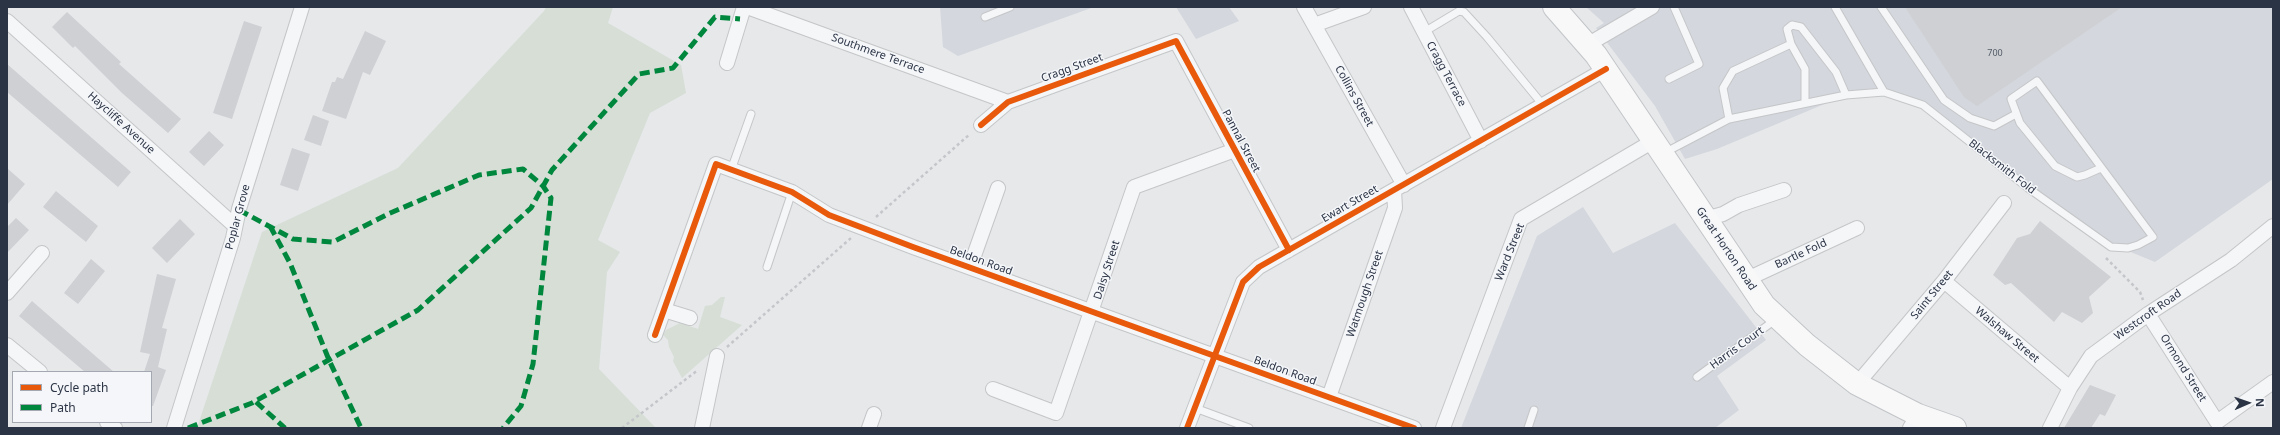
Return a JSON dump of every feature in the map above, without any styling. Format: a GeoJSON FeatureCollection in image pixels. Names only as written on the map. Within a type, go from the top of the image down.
{"type":"FeatureCollection","features":[{"type":"Feature","properties":{"kind":"main road","name":"Great Horton Road"},"geometry":{"type":"LineString","coordinates":[[1554,7],[1606,69],[1659,147],[1745,280],[1764,305],[1807,345],[1857,384],[1914,422],[1955,428]]}},
{"type":"Feature","properties":{"kind":"street","name":"Poplar Grove"},"geometry":{"type":"LineString","coordinates":[[174,428],[233,238],[234,225],[302,7]]}},
{"type":"Feature","properties":{"kind":"street"},"geometry":{"type":"LineString","coordinates":[[727,63],[744,7]]}},
{"type":"Feature","properties":{"kind":"street","name":"Southmere Terrace"},"geometry":{"type":"LineString","coordinates":[[748,7],[1008,102]]}},
{"type":"Feature","properties":{"kind":"street","name":"Collins Street"},"geometry":{"type":"LineString","coordinates":[[1304,7],[1399,188]]}},
{"type":"Feature","properties":{"kind":"street"},"geometry":{"type":"LineString","coordinates":[[1314,25],[1364,7]]}},
{"type":"Feature","properties":{"kind":"street","name":"Cragg Terrace"},"geometry":{"type":"LineString","coordinates":[[1411,7],[1480,141]]}},
{"type":"Feature","properties":{"kind":"street"},"geometry":{"type":"LineString","coordinates":[[1587,45],[1652,7]]}},
{"type":"Feature","properties":{"kind":"street","name":"Haycliffe Avenue"},"geometry":{"type":"LineString","coordinates":[[7,21],[234,225]]}},
{"type":"Feature","properties":{"kind":"street","name":"Cragg Street"},"geometry":{"type":"LineString","coordinates":[[981,125],[1008,102],[1176,41]]}},
{"type":"Feature","properties":{"kind":"street","name":"Pannal Street"},"geometry":{"type":"LineString","coordinates":[[1176,41],[1289,250]]}},
{"type":"Feature","properties":{"kind":"street","name":"Ewart Street"},"geometry":{"type":"LineString","coordinates":[[1187,428],[1243,282],[1260,267],[1606,69]]}},
{"type":"Feature","properties":{"kind":"street","name":"Ward Street"},"geometry":{"type":"LineString","coordinates":[[1443,428],[1521,219],[1659,147]]}},
{"type":"Feature","properties":{"kind":"street","name":"Daisy Street"},"geometry":{"type":"LineString","coordinates":[[994,389],[1056,413],[1093,312],[1134,187],[1235,150]]}},
{"type":"Feature","properties":{"kind":"street","name":"Beldon Road"},"geometry":{"type":"LineString","coordinates":[[655,335],[716,164],[792,192],[829,215],[970,268],[1329,397],[1400,426],[1414,428]]}},
{"type":"Feature","properties":{"kind":"street"},"geometry":{"type":"LineString","coordinates":[[970,268],[998,188]]}},
{"type":"Feature","properties":{"kind":"street","name":"Watmough Street"},"geometry":{"type":"LineString","coordinates":[[1329,397],[1395,208],[1399,188]]}},
{"type":"Feature","properties":{"kind":"street"},"geometry":{"type":"LineString","coordinates":[[1705,219],[1724,214],[1740,205],[1784,190]]}},
{"type":"Feature","properties":{"kind":"street","name":"Saint Street"},"geometry":{"type":"LineString","coordinates":[[1857,384],[1944,281],[2004,203]]}},
{"type":"Feature","properties":{"kind":"street","name":"Westcroft Road"},"geometry":{"type":"LineString","coordinates":[[2050,428],[2070,388],[2091,356],[2148,314],[2231,260],[2273,226]]}},
{"type":"Feature","properties":{"kind":"street","name":"Bartle Fold"},"geometry":{"type":"LineString","coordinates":[[1745,280],[1857,228]]}},
{"type":"Feature","properties":{"kind":"street"},"geometry":{"type":"LineString","coordinates":[[7,293],[42,253]]}},
{"type":"Feature","properties":{"kind":"street","name":"Walshaw Street"},"geometry":{"type":"LineString","coordinates":[[1944,281],[2070,388]]}},
{"type":"Feature","properties":{"kind":"street"},"geometry":{"type":"LineString","coordinates":[[664,310],[690,318]]}},
{"type":"Feature","properties":{"kind":"street","name":"Ormond Street"},"geometry":{"type":"LineString","coordinates":[[2148,314],[2219,425]]}},
{"type":"Feature","properties":{"kind":"street"},"geometry":{"type":"LineString","coordinates":[[7,345],[39,371]]}},
{"type":"Feature","properties":{"kind":"street"},"geometry":{"type":"LineString","coordinates":[[702,428],[717,356]]}},
{"type":"Feature","properties":{"kind":"street"},"geometry":{"type":"LineString","coordinates":[[2219,425],[2273,382]]}},
{"type":"Feature","properties":{"kind":"street"},"geometry":{"type":"LineString","coordinates":[[869,428],[874,414]]}},
{"type":"Feature","properties":{"kind":"lane"},"geometry":{"type":"LineString","coordinates":[[984,17],[1010,7]]}},
{"type":"Feature","properties":{"kind":"lane"},"geometry":{"type":"LineString","coordinates":[[1668,79],[1699,64],[1674,7]]}},
{"type":"Feature","properties":{"kind":"lane"},"geometry":{"type":"LineString","coordinates":[[1835,7],[1884,92]]}},
{"type":"Feature","properties":{"kind":"lane"},"geometry":{"type":"LineString","coordinates":[[1881,7],[1944,100],[1970,118],[1994,126],[2016,114],[2020,123],[2055,166],[2077,177],[2085,176],[2100,168]]}},
{"type":"Feature","properties":{"kind":"lane"},"geometry":{"type":"LineString","coordinates":[[1424,32],[1459,11],[1464,12],[1487,37],[1543,105]]}},
{"type":"Feature","properties":{"kind":"lane"},"geometry":{"type":"LineString","coordinates":[[1805,102],[1805,69],[1791,44],[1787,29],[1792,25],[1801,27],[1836,72],[1846,94]]}},
{"type":"Feature","properties":{"kind":"lane"},"geometry":{"type":"LineString","coordinates":[[1729,119],[1723,88],[1733,71],[1791,44]]}},
{"type":"Feature","properties":{"kind":"lane","name":"Blacksmith Fold"},"geometry":{"type":"LineString","coordinates":[[1659,147],[1729,119],[1846,94],[1884,92],[1923,105],[2028,188],[2111,247],[2121,249],[2138,245],[2153,237],[2100,168],[2038,81],[2011,99],[2016,114]]}},
{"type":"Feature","properties":{"kind":"lane"},"geometry":{"type":"LineString","coordinates":[[731,170],[751,114]]}},
{"type":"Feature","properties":{"kind":"lane"},"geometry":{"type":"LineString","coordinates":[[767,267],[792,192]]}},
{"type":"Feature","properties":{"kind":"lane","name":"Harris Court"},"geometry":{"type":"LineString","coordinates":[[1697,377],[1777,318]]}},
{"type":"Feature","properties":{"kind":"lane"},"geometry":{"type":"LineString","coordinates":[[1195,408],[1249,428]]}},
{"type":"Feature","properties":{"kind":"lane"},"geometry":{"type":"LineString","coordinates":[[1528,428],[1534,410]]}},
{"type":"Feature","properties":{"kind":"path"},"geometry":{"type":"LineString","coordinates":[[622,428],[717,356],[981,125]]}},
{"type":"Feature","properties":{"kind":"path"},"geometry":{"type":"LineString","coordinates":[[2099,239],[2101,253],[2140,292],[2148,314]]}},
{"type":"Feature","properties":{"kind":"shaded area"},"geometry":{"type":"Polygon","coordinates":[[[546,7],[613,7],[608,23],[681,65],[686,93],[650,113],[598,240],[620,252],[607,272],[599,369],[656,428],[197,428],[262,232],[398,168],[544,11],[546,7]]]}},
{"type":"Feature","properties":{"kind":"shaded area"},"geometry":{"type":"Polygon","coordinates":[[[940,7],[1094,7],[958,56],[943,47],[940,7]]]}},
{"type":"Feature","properties":{"kind":"shaded area"},"geometry":{"type":"Polygon","coordinates":[[[1176,7],[1229,7],[1239,21],[1196,39],[1176,7]]]}},
{"type":"Feature","properties":{"kind":"shaded area"},"geometry":{"type":"Polygon","coordinates":[[[1586,7],[2273,7],[2273,179],[2155,262],[2099,239],[1923,105],[1884,92],[1846,95],[1717,149],[1685,159],[1655,106],[1596,28],[1604,23],[1586,7]]]}},
{"type":"Feature","properties":{"kind":"shaded area"},"geometry":{"type":"Polygon","coordinates":[[[1583,207],[1613,253],[1675,223],[1766,340],[1717,376],[1739,410],[1715,428],[1461,428],[1537,236],[1583,207]]]}},
{"type":"Feature","properties":{"kind":"shaded area"},"geometry":{"type":"Polygon","coordinates":[[[721,297],[725,297],[720,317],[742,325],[682,378],[673,361],[674,357],[669,347],[668,340],[663,335],[666,330],[680,323],[698,329],[705,306],[712,305],[721,297]]]}},
{"type":"Feature","properties":{"kind":"building"},"geometry":{"type":"Polygon","coordinates":[[[1905,7],[2122,7],[1977,106],[1964,97],[1905,7]]]}},
{"type":"Feature","properties":{"kind":"building"},"geometry":{"type":"Polygon","coordinates":[[[67,12],[121,62],[119,64],[181,119],[168,133],[122,93],[75,46],[73,48],[52,27],[67,12]]]}},
{"type":"Feature","properties":{"kind":"building"},"geometry":{"type":"Polygon","coordinates":[[[244,21],[262,27],[232,119],[213,113],[244,21]]]}},
{"type":"Feature","properties":{"kind":"building"},"geometry":{"type":"Polygon","coordinates":[[[365,31],[386,41],[370,75],[363,72],[346,119],[322,111],[332,82],[335,82],[337,77],[343,79],[365,31]]]}},
{"type":"Feature","properties":{"kind":"building"},"geometry":{"type":"Polygon","coordinates":[[[7,64],[131,172],[118,187],[7,92],[7,64]]]}},
{"type":"Feature","properties":{"kind":"building"},"geometry":{"type":"Polygon","coordinates":[[[313,115],[329,121],[321,146],[304,140],[313,115]]]}},
{"type":"Feature","properties":{"kind":"building"},"geometry":{"type":"Polygon","coordinates":[[[209,131],[224,145],[204,166],[189,152],[209,131]]]}},
{"type":"Feature","properties":{"kind":"building"},"geometry":{"type":"Polygon","coordinates":[[[292,148],[310,154],[298,191],[280,185],[292,148]]]}},
{"type":"Feature","properties":{"kind":"building"},"geometry":{"type":"Polygon","coordinates":[[[7,168],[25,184],[7,205],[7,168]]]}},
{"type":"Feature","properties":{"kind":"building"},"geometry":{"type":"Polygon","coordinates":[[[56,191],[98,226],[86,242],[43,207],[56,191]]]}},
{"type":"Feature","properties":{"kind":"building"},"geometry":{"type":"Polygon","coordinates":[[[16,218],[29,230],[7,253],[7,227],[16,218]]]}},
{"type":"Feature","properties":{"kind":"building"},"geometry":{"type":"Polygon","coordinates":[[[180,219],[195,234],[167,263],[152,248],[180,219]]]}},
{"type":"Feature","properties":{"kind":"building"},"geometry":{"type":"Polygon","coordinates":[[[2040,221],[2111,277],[2089,297],[2093,313],[2082,323],[2062,312],[2054,322],[2011,283],[2005,285],[1993,275],[2017,238],[2030,234],[2040,221]]]}},
{"type":"Feature","properties":{"kind":"building"},"geometry":{"type":"Polygon","coordinates":[[[91,259],[105,271],[78,304],[64,293],[91,259]]]}},
{"type":"Feature","properties":{"kind":"building"},"geometry":{"type":"Polygon","coordinates":[[[157,274],[176,279],[162,328],[167,329],[158,367],[166,370],[153,406],[152,371],[144,371],[150,354],[140,352],[157,274]]]}},
{"type":"Feature","properties":{"kind":"building"},"geometry":{"type":"Polygon","coordinates":[[[32,301],[113,371],[84,371],[19,316],[32,301]]]}},
{"type":"Feature","properties":{"kind":"building"},"geometry":{"type":"Polygon","coordinates":[[[2090,385],[2116,395],[2105,416],[2100,414],[2091,428],[2064,428],[2090,385]]]}},
{"type":"Feature","properties":{"kind":"marked path"},"geometry":{"type":"LineString","coordinates":[[188,428],[252,403],[418,310],[531,208],[552,170],[639,74],[673,68],[715,17],[740,19]]}},
{"type":"Feature","properties":{"kind":"marked path"},"geometry":{"type":"LineString","coordinates":[[239,210],[293,239],[333,242],[388,214],[479,175],[523,169],[543,186],[551,198],[533,364],[521,406],[503,428]]}},
{"type":"Feature","properties":{"kind":"marked path"},"geometry":{"type":"LineString","coordinates":[[270,226],[290,263],[329,360],[361,428]]}},
{"type":"Feature","properties":{"kind":"marked path"},"geometry":{"type":"LineString","coordinates":[[256,402],[285,428]]}},
{"type":"Feature","properties":{"kind":"cycle path"},"geometry":{"type":"LineString","coordinates":[[981,125],[1008,102],[1176,41],[1289,250]]}},
{"type":"Feature","properties":{"kind":"cycle path"},"geometry":{"type":"LineString","coordinates":[[1187,428],[1243,282],[1259,267],[1606,69]]}},
{"type":"Feature","properties":{"kind":"cycle path"},"geometry":{"type":"LineString","coordinates":[[655,335],[716,164],[792,192],[829,215],[913,247],[1414,428]]}}]}
